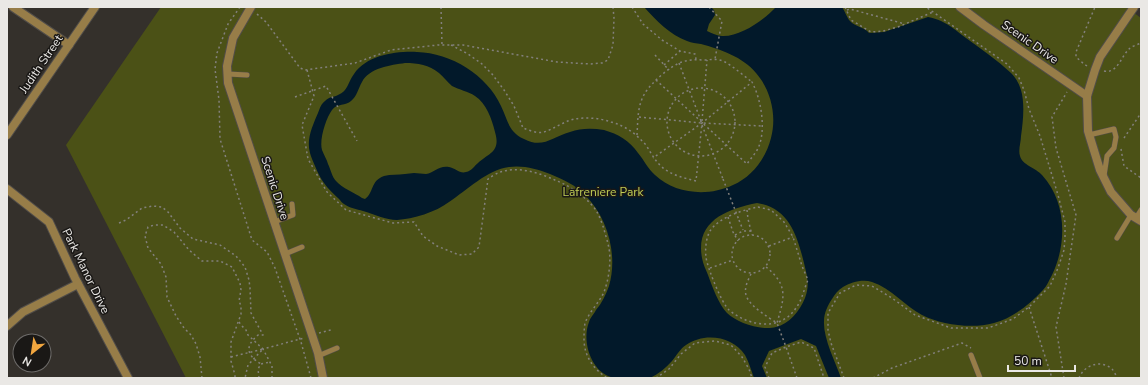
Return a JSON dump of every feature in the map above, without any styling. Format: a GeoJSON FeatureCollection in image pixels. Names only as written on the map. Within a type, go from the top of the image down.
{"type":"FeatureCollection","features":[{"type":"Feature","properties":{"kind":"street"},"geometry":{"type":"LineString","coordinates":[[13,7],[69,45]]}},
{"type":"Feature","properties":{"kind":"street","name":"Judith Street"},"geometry":{"type":"LineString","coordinates":[[7,135],[95,7]]}},
{"type":"Feature","properties":{"kind":"street","name":"Scenic Drive"},"geometry":{"type":"LineString","coordinates":[[251,7],[233,38],[227,66],[228,83],[312,336],[323,378]]}},
{"type":"Feature","properties":{"kind":"street","name":"Scenic Drive"},"geometry":{"type":"LineString","coordinates":[[960,7],[1087,96]]}},
{"type":"Feature","properties":{"kind":"street"},"geometry":{"type":"LineString","coordinates":[[1134,7],[1100,57],[1087,96],[1089,135],[1100,170],[1111,192],[1136,218]]}},
{"type":"Feature","properties":{"kind":"street","name":"Park Manor Drive"},"geometry":{"type":"LineString","coordinates":[[7,189],[49,222],[78,284],[125,377]]}},
{"type":"Feature","properties":{"kind":"street"},"geometry":{"type":"LineString","coordinates":[[7,326],[23,312],[78,284]]}},
{"type":"Feature","properties":{"kind":"lane"},"geometry":{"type":"LineString","coordinates":[[228,74],[247,75]]}},
{"type":"Feature","properties":{"kind":"lane"},"geometry":{"type":"LineString","coordinates":[[1089,135],[1114,129],[1116,136],[1114,148],[1107,156],[1104,177]]}},
{"type":"Feature","properties":{"kind":"lane"},"geometry":{"type":"LineString","coordinates":[[274,222],[293,215],[292,204]]}},
{"type":"Feature","properties":{"kind":"lane"},"geometry":{"type":"LineString","coordinates":[[1117,238],[1136,218],[1141,210]]}},
{"type":"Feature","properties":{"kind":"lane"},"geometry":{"type":"LineString","coordinates":[[285,254],[302,248]]}},
{"type":"Feature","properties":{"kind":"lane"},"geometry":{"type":"LineString","coordinates":[[318,356],[337,348]]}},
{"type":"Feature","properties":{"kind":"lane"},"geometry":{"type":"LineString","coordinates":[[971,356],[980,378]]}},
{"type":"Feature","properties":{"kind":"path"},"geometry":{"type":"LineString","coordinates":[[240,7],[228,24],[217,53],[215,69],[219,100],[220,139],[252,240],[267,252],[275,268],[300,339],[311,378]]}},
{"type":"Feature","properties":{"kind":"path"},"geometry":{"type":"LineString","coordinates":[[251,7],[266,22],[300,68],[307,70],[355,63],[391,50],[442,45],[463,45],[557,62],[590,64],[602,63],[608,60],[613,45],[613,7]]}},
{"type":"Feature","properties":{"kind":"path"},"geometry":{"type":"LineString","coordinates":[[441,7],[442,45]]}},
{"type":"Feature","properties":{"kind":"path"},"geometry":{"type":"LineString","coordinates":[[632,7],[643,24],[662,40],[680,51],[695,54],[696,59]]}},
{"type":"Feature","properties":{"kind":"path"},"geometry":{"type":"LineString","coordinates":[[709,7],[722,21],[715,59]]}},
{"type":"Feature","properties":{"kind":"path"},"geometry":{"type":"LineString","coordinates":[[845,7],[851,20],[871,32],[883,31],[905,24],[933,12]]}},
{"type":"Feature","properties":{"kind":"path"},"geometry":{"type":"LineString","coordinates":[[844,378],[831,343],[828,330],[828,313],[840,293],[856,285],[872,286],[892,298],[915,316],[951,328],[988,328],[1013,319],[1029,307],[1050,286],[1064,250],[1065,222],[1058,195],[1040,136],[1019,78],[1007,64],[926,7]]}},
{"type":"Feature","properties":{"kind":"path"},"geometry":{"type":"LineString","coordinates":[[846,10],[850,9],[905,24]]}},
{"type":"Feature","properties":{"kind":"path"},"geometry":{"type":"LineString","coordinates":[[450,45],[468,54],[492,74],[508,95],[523,128],[543,132],[574,119],[592,118],[611,122],[626,127],[637,135],[663,168],[681,178],[696,181],[707,60]]}},
{"type":"Feature","properties":{"kind":"path"},"geometry":{"type":"LineString","coordinates":[[664,65],[680,51]]}},
{"type":"Feature","properties":{"kind":"path"},"geometry":{"type":"LineString","coordinates":[[655,55],[669,70]]}},
{"type":"Feature","properties":{"kind":"path"},"geometry":{"type":"LineString","coordinates":[[637,135],[638,117],[642,101],[645,93],[656,80],[679,63],[696,59],[707,60],[712,58],[725,62],[752,82],[760,100],[762,126],[759,147],[747,164],[656,80]]}},
{"type":"Feature","properties":{"kind":"path"},"geometry":{"type":"LineString","coordinates":[[679,63],[743,231]]}},
{"type":"Feature","properties":{"kind":"path"},"geometry":{"type":"LineString","coordinates":[[307,70],[314,96],[302,125],[308,160],[327,192],[346,210],[392,223],[414,222],[423,236],[437,246],[459,255],[472,254],[479,247],[488,178],[499,172],[511,170],[531,172],[566,184],[586,199],[597,212],[602,223],[609,245],[610,263],[604,291],[586,322],[584,330],[584,344],[590,363],[607,378]]}},
{"type":"Feature","properties":{"kind":"path"},"geometry":{"type":"LineString","coordinates":[[654,158],[702,123],[752,82]]}},
{"type":"Feature","properties":{"kind":"path"},"geometry":{"type":"LineString","coordinates":[[295,97],[326,86],[357,141]]}},
{"type":"Feature","properties":{"kind":"path"},"geometry":{"type":"LineString","coordinates":[[1064,378],[1056,327],[1066,284],[1076,215],[1056,148],[1052,118],[1071,86]]}},
{"type":"Feature","properties":{"kind":"path"},"geometry":{"type":"LineString","coordinates":[[697,87],[711,89],[729,101],[733,107],[736,120],[734,131],[726,145],[714,154],[699,156],[691,154],[679,148],[670,136],[666,120],[676,99],[689,90],[697,87]]}},
{"type":"Feature","properties":{"kind":"path"},"geometry":{"type":"LineString","coordinates":[[1141,114],[1120,143],[1124,166],[1141,178]]}},
{"type":"Feature","properties":{"kind":"path"},"geometry":{"type":"LineString","coordinates":[[638,117],[702,123],[762,126]]}},
{"type":"Feature","properties":{"kind":"path"},"geometry":{"type":"LineString","coordinates":[[119,223],[126,220],[142,208],[153,206],[162,207],[168,212],[180,228],[193,240],[220,245],[236,256],[245,267],[249,280],[251,313],[263,335],[258,335],[253,339],[250,343],[249,352],[253,359],[260,364],[270,362]]}},
{"type":"Feature","properties":{"kind":"path"},"geometry":{"type":"LineString","coordinates":[[758,207],[771,210],[784,222],[793,237],[808,280],[796,309],[786,319],[777,324],[764,324],[747,321],[728,309],[717,290],[706,258],[706,238],[711,230],[722,219],[728,217],[747,209],[758,207]]}},
{"type":"Feature","properties":{"kind":"path"},"geometry":{"type":"LineString","coordinates":[[747,209],[752,235]]}},
{"type":"Feature","properties":{"kind":"path"},"geometry":{"type":"LineString","coordinates":[[728,217],[738,240]]}},
{"type":"Feature","properties":{"kind":"path"},"geometry":{"type":"LineString","coordinates":[[202,378],[200,357],[196,344],[176,316],[167,298],[166,278],[161,264],[148,248],[145,236],[148,227],[163,225],[174,232],[189,250],[202,261],[220,261],[232,267],[240,283],[241,290],[241,314],[231,342],[231,357],[232,369],[235,375],[234,378]]}},
{"type":"Feature","properties":{"kind":"path"},"geometry":{"type":"LineString","coordinates":[[735,235],[743,231],[751,231]]}},
{"type":"Feature","properties":{"kind":"path"},"geometry":{"type":"LineString","coordinates":[[752,235],[762,238],[766,242],[769,246],[770,257],[769,262],[762,270],[751,274],[745,273],[735,265],[732,250],[738,240],[742,237],[752,235]]}},
{"type":"Feature","properties":{"kind":"path"},"geometry":{"type":"LineString","coordinates":[[769,246],[793,237]]}},
{"type":"Feature","properties":{"kind":"path"},"geometry":{"type":"LineString","coordinates":[[709,269],[733,260]]}},
{"type":"Feature","properties":{"kind":"path"},"geometry":{"type":"LineString","coordinates":[[766,266],[778,278],[783,290],[783,301],[777,324]]}},
{"type":"Feature","properties":{"kind":"path"},"geometry":{"type":"LineString","coordinates":[[751,274],[747,283],[746,295],[754,307],[777,324],[797,378]]}},
{"type":"Feature","properties":{"kind":"path"},"geometry":{"type":"LineString","coordinates":[[1029,307],[1052,378]]}},
{"type":"Feature","properties":{"kind":"path"},"geometry":{"type":"LineString","coordinates":[[239,322],[246,330],[248,335],[263,349],[272,366],[272,378]]}},
{"type":"Feature","properties":{"kind":"path"},"geometry":{"type":"LineString","coordinates":[[231,357],[331,330]]}},
{"type":"Feature","properties":{"kind":"path"},"geometry":{"type":"LineString","coordinates":[[656,378],[669,369],[681,354],[695,343],[715,341],[731,345],[742,357],[752,378]]}},
{"type":"Feature","properties":{"kind":"path"},"geometry":{"type":"LineString","coordinates":[[769,378],[765,367],[772,353],[801,342],[814,348],[824,378]]}},
{"type":"Feature","properties":{"kind":"path"},"geometry":{"type":"LineString","coordinates":[[873,378],[892,368],[962,343],[972,349]]}},
{"type":"Feature","properties":{"kind":"path"},"geometry":{"type":"LineString","coordinates":[[245,378],[248,365],[263,349]]}},
{"type":"Feature","properties":{"kind":"path"},"geometry":{"type":"LineString","coordinates":[[259,378],[258,369],[260,364]]}},
{"type":"Feature","properties":{"kind":"path"},"geometry":{"type":"LineString","coordinates":[[1079,378],[1081,372],[1093,365],[1101,364],[1112,369],[1117,378]]}},
{"type":"Feature","properties":{"kind":"green space","name":"Lafreniere Park"},"geometry":{"type":"Polygon","coordinates":[[[161,7],[1126,7],[1141,18],[1141,378],[186,378],[66,145],[161,7]]]}},
{"type":"Feature","properties":{"kind":"water"},"geometry":{"type":"Polygon","coordinates":[[[644,7],[711,7],[714,10],[715,15],[709,24],[707,31],[722,36],[729,36],[744,31],[765,17],[776,7],[842,7],[850,21],[865,29],[869,33],[884,32],[928,17],[939,20],[951,27],[1006,68],[1014,76],[1020,87],[1023,107],[1019,154],[1023,162],[1042,175],[1050,186],[1060,210],[1062,224],[1062,237],[1057,263],[1046,287],[1027,305],[1008,318],[985,325],[967,326],[948,324],[922,315],[885,288],[872,282],[861,281],[846,285],[834,295],[825,312],[824,318],[825,335],[841,378],[829,378],[816,346],[801,339],[769,351],[762,366],[767,378],[754,378],[749,363],[740,349],[726,340],[709,337],[701,338],[686,345],[667,366],[650,378],[615,378],[607,376],[600,371],[590,356],[586,339],[590,320],[602,301],[609,286],[612,262],[609,238],[600,215],[593,204],[573,185],[550,174],[530,168],[509,167],[485,176],[438,209],[417,217],[393,220],[346,205],[328,188],[317,171],[310,155],[309,137],[322,103],[328,98],[338,95],[344,91],[354,74],[366,62],[374,58],[400,52],[417,52],[430,53],[455,61],[477,76],[495,95],[507,121],[515,133],[531,142],[537,143],[547,141],[578,130],[604,130],[619,136],[627,142],[635,149],[653,173],[663,181],[682,190],[692,192],[713,191],[723,189],[740,182],[752,172],[762,160],[771,138],[773,130],[773,112],[766,87],[751,67],[745,62],[716,48],[689,42],[675,35],[664,27],[644,7]],[[405,63],[381,68],[370,73],[365,77],[353,99],[349,103],[336,106],[327,118],[321,146],[333,178],[342,186],[365,199],[370,194],[376,181],[384,176],[413,173],[426,174],[445,167],[462,172],[468,171],[490,154],[495,148],[495,132],[490,117],[479,99],[452,86],[435,70],[427,66],[405,63]],[[757,203],[725,213],[708,226],[703,235],[701,245],[702,258],[716,295],[727,313],[731,317],[743,323],[757,327],[770,328],[785,323],[797,312],[805,298],[808,280],[798,243],[790,224],[777,211],[768,206],[757,203]]]}}]}
